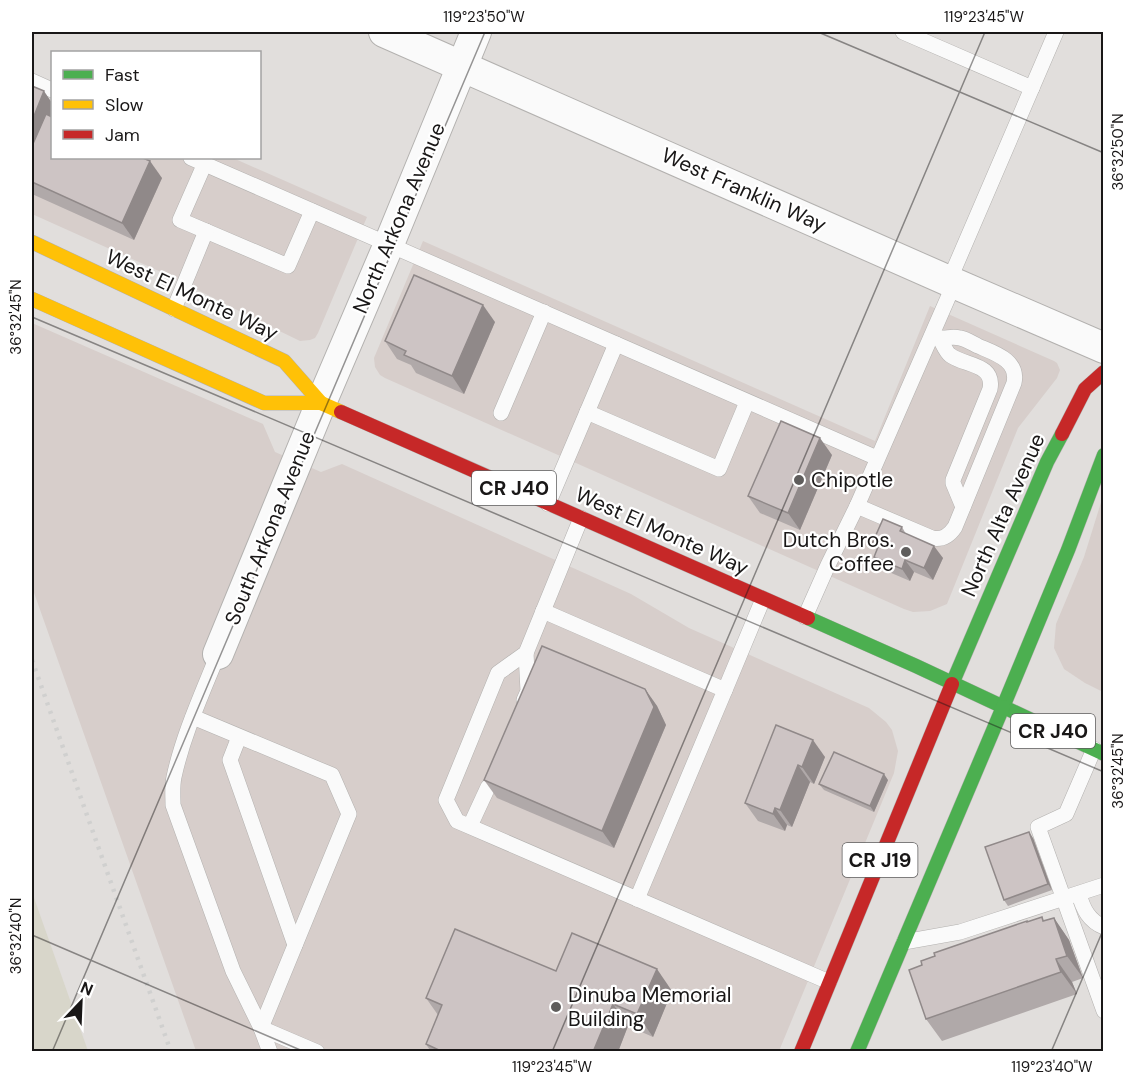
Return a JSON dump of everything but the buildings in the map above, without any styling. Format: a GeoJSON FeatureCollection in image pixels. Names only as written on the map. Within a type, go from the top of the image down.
{"type":"FeatureCollection","features":[{"type":"Feature","properties":{"kind":"main road","name":"West El Monte Way"},"geometry":{"type":"LineString","coordinates":[[32,242],[284,361],[321,403]]}},
{"type":"Feature","properties":{"kind":"main road","name":"West El Monte Way"},"geometry":{"type":"LineString","coordinates":[[32,298],[264,403],[321,403],[806,617],[952,684]]}},
{"type":"Feature","properties":{"kind":"main road","name":"North Alta Avenue"},"geometry":{"type":"LineString","coordinates":[[952,684],[1047,462],[1085,389],[1104,372]]}},
{"type":"Feature","properties":{"kind":"main road","name":"CR J19"},"geometry":{"type":"LineString","coordinates":[[857,1052],[1003,707],[1103,458]]}},
{"type":"Feature","properties":{"kind":"main road","name":"CR J40"},"geometry":{"type":"LineString","coordinates":[[952,684],[1099,752]]}},
{"type":"Feature","properties":{"kind":"main road","name":"CR J19"},"geometry":{"type":"LineString","coordinates":[[801,1052],[952,684]]}},
{"type":"Feature","properties":{"kind":"street","name":"West Franklin Way"},"geometry":{"type":"LineString","coordinates":[[384,32],[1104,348]]}},
{"type":"Feature","properties":{"kind":"street","name":"North Arkona Avenue"},"geometry":{"type":"LineString","coordinates":[[321,403],[476,32]]}},
{"type":"Feature","properties":{"kind":"street","name":"South Arkona Avenue"},"geometry":{"type":"LineString","coordinates":[[218,654],[321,403]]}},
{"type":"Feature","properties":{"kind":"lane"},"geometry":{"type":"LineString","coordinates":[[903,32],[1032,88]]}},
{"type":"Feature","properties":{"kind":"lane"},"geometry":{"type":"LineString","coordinates":[[806,617],[877,458],[936,337],[952,283],[1056,32]]}},
{"type":"Feature","properties":{"kind":"lane"},"geometry":{"type":"LineString","coordinates":[[32,81],[51,90]]}},
{"type":"Feature","properties":{"kind":"lane"},"geometry":{"type":"LineString","coordinates":[[312,211],[288,266],[180,220],[198,160],[877,458]]}},
{"type":"Feature","properties":{"kind":"lane"},"geometry":{"type":"LineString","coordinates":[[174,309],[206,231]]}},
{"type":"Feature","properties":{"kind":"lane"},"geometry":{"type":"LineString","coordinates":[[501,413],[544,312]]}},
{"type":"Feature","properties":{"kind":"lane"},"geometry":{"type":"LineString","coordinates":[[857,506],[925,536],[937,539],[952,532],[1014,383],[1015,374],[1010,363],[1000,356],[959,337],[936,337]]}},
{"type":"Feature","properties":{"kind":"lane"},"geometry":{"type":"LineString","coordinates":[[936,337],[950,355],[985,371],[991,381],[990,389],[953,480],[963,507]]}},
{"type":"Feature","properties":{"kind":"lane"},"geometry":{"type":"LineString","coordinates":[[548,504],[616,344]]}},
{"type":"Feature","properties":{"kind":"lane"},"geometry":{"type":"LineString","coordinates":[[587,412],[719,469],[747,402]]}},
{"type":"Feature","properties":{"kind":"lane"},"geometry":{"type":"LineString","coordinates":[[518,713],[528,691],[526,653],[581,518]]}},
{"type":"Feature","properties":{"kind":"lane"},"geometry":{"type":"LineString","coordinates":[[637,899],[763,598]]}},
{"type":"Feature","properties":{"kind":"lane"},"geometry":{"type":"LineString","coordinates":[[543,611],[725,690]]}},
{"type":"Feature","properties":{"kind":"lane"},"geometry":{"type":"LineString","coordinates":[[526,653],[498,673],[446,800],[457,821],[829,982]]}},
{"type":"Feature","properties":{"kind":"lane"},"geometry":{"type":"LineString","coordinates":[[218,654],[193,717],[173,779],[173,805],[233,971],[270,1052]]}},
{"type":"Feature","properties":{"kind":"lane"},"geometry":{"type":"LineString","coordinates":[[193,717],[332,775],[349,814],[261,1028]]}},
{"type":"Feature","properties":{"kind":"lane"},"geometry":{"type":"LineString","coordinates":[[240,736],[230,760],[295,945]]}},
{"type":"Feature","properties":{"kind":"lane"},"geometry":{"type":"LineString","coordinates":[[1099,752],[1066,814],[1038,827],[1104,1011]]}},
{"type":"Feature","properties":{"kind":"lane"},"geometry":{"type":"LineString","coordinates":[[470,826],[488,787]]}},
{"type":"Feature","properties":{"kind":"lane"},"geometry":{"type":"LineString","coordinates":[[904,942],[960,932],[1064,900],[1104,885]]}},
{"type":"Feature","properties":{"kind":"lane"},"geometry":{"type":"LineString","coordinates":[[1079,894],[1086,914],[1104,927]]}},
{"type":"Feature","properties":{"kind":"lane"},"geometry":{"type":"LineString","coordinates":[[261,1028],[317,1052]]}},
{"type":"Feature","properties":{"kind":"shaded area"},"geometry":{"type":"Polygon","coordinates":[[[51,158],[235,159],[367,217],[318,333],[315,338],[300,341],[170,276],[32,214],[32,167],[51,158]]]}},
{"type":"Feature","properties":{"kind":"shaded area"},"geometry":{"type":"Polygon","coordinates":[[[423,241],[875,441],[930,306],[1054,361],[1060,370],[1057,378],[1018,428],[947,604],[930,611],[913,612],[380,375],[375,367],[374,358],[423,241]]]}},
{"type":"Feature","properties":{"kind":"shaded area"},"geometry":{"type":"Polygon","coordinates":[[[32,323],[263,424],[275,452],[321,472],[342,464],[631,594],[689,628],[869,708],[886,722],[892,730],[898,751],[894,773],[779,1051],[196,1051],[32,587],[32,323]]]}},
{"type":"Feature","properties":{"kind":"shaded area"},"geometry":{"type":"Polygon","coordinates":[[[1103,496],[1103,692],[1064,669],[1054,648],[1056,624],[1084,557],[1103,496]]]}},
{"type":"Feature","properties":{"kind":"shaded area"},"geometry":{"type":"Polygon","coordinates":[[[32,892],[88,1051],[32,1051],[32,892]]]}},
{"type":"Feature","properties":{"kind":"railway"},"geometry":{"type":"LineString","coordinates":[[32,660],[171,1052]]}},
{"type":"Feature","properties":{"kind":"traffic: fast"},"geometry":{"type":"LineString","coordinates":[[952,684],[1047,462],[1062,434]]}},
{"type":"Feature","properties":{"kind":"traffic: fast"},"geometry":{"type":"LineString","coordinates":[[1003,707],[1068,550],[1104,455]]}},
{"type":"Feature","properties":{"kind":"traffic: fast"},"geometry":{"type":"LineString","coordinates":[[808,618],[1104,754]]}},
{"type":"Feature","properties":{"kind":"traffic: fast"},"geometry":{"type":"LineString","coordinates":[[857,1052],[1003,707]]}},
{"type":"Feature","properties":{"kind":"traffic: slow"},"geometry":{"type":"LineString","coordinates":[[32,242],[284,361],[321,403]]}},
{"type":"Feature","properties":{"kind":"traffic: slow"},"geometry":{"type":"LineString","coordinates":[[32,299],[264,403],[321,403],[341,412]]}},
{"type":"Feature","properties":{"kind":"traffic: jam"},"geometry":{"type":"LineString","coordinates":[[1062,434],[1085,389],[1104,372]]}},
{"type":"Feature","properties":{"kind":"traffic: jam"},"geometry":{"type":"LineString","coordinates":[[341,412],[808,618]]}},
{"type":"Feature","properties":{"kind":"traffic: jam"},"geometry":{"type":"LineString","coordinates":[[801,1052],[952,684]]}},
{"type":"Feature","properties":{"kind":"place","name":"Chipotle"},"geometry":{"type":"Point","coordinates":[799,480]}},
{"type":"Feature","properties":{"kind":"place","name":"Dutch Bros. Coffee"},"geometry":{"type":"Point","coordinates":[906,552]}},
{"type":"Feature","properties":{"kind":"place","name":"Dinuba Memorial Building"},"geometry":{"type":"Point","coordinates":[556,1007]}}]}
